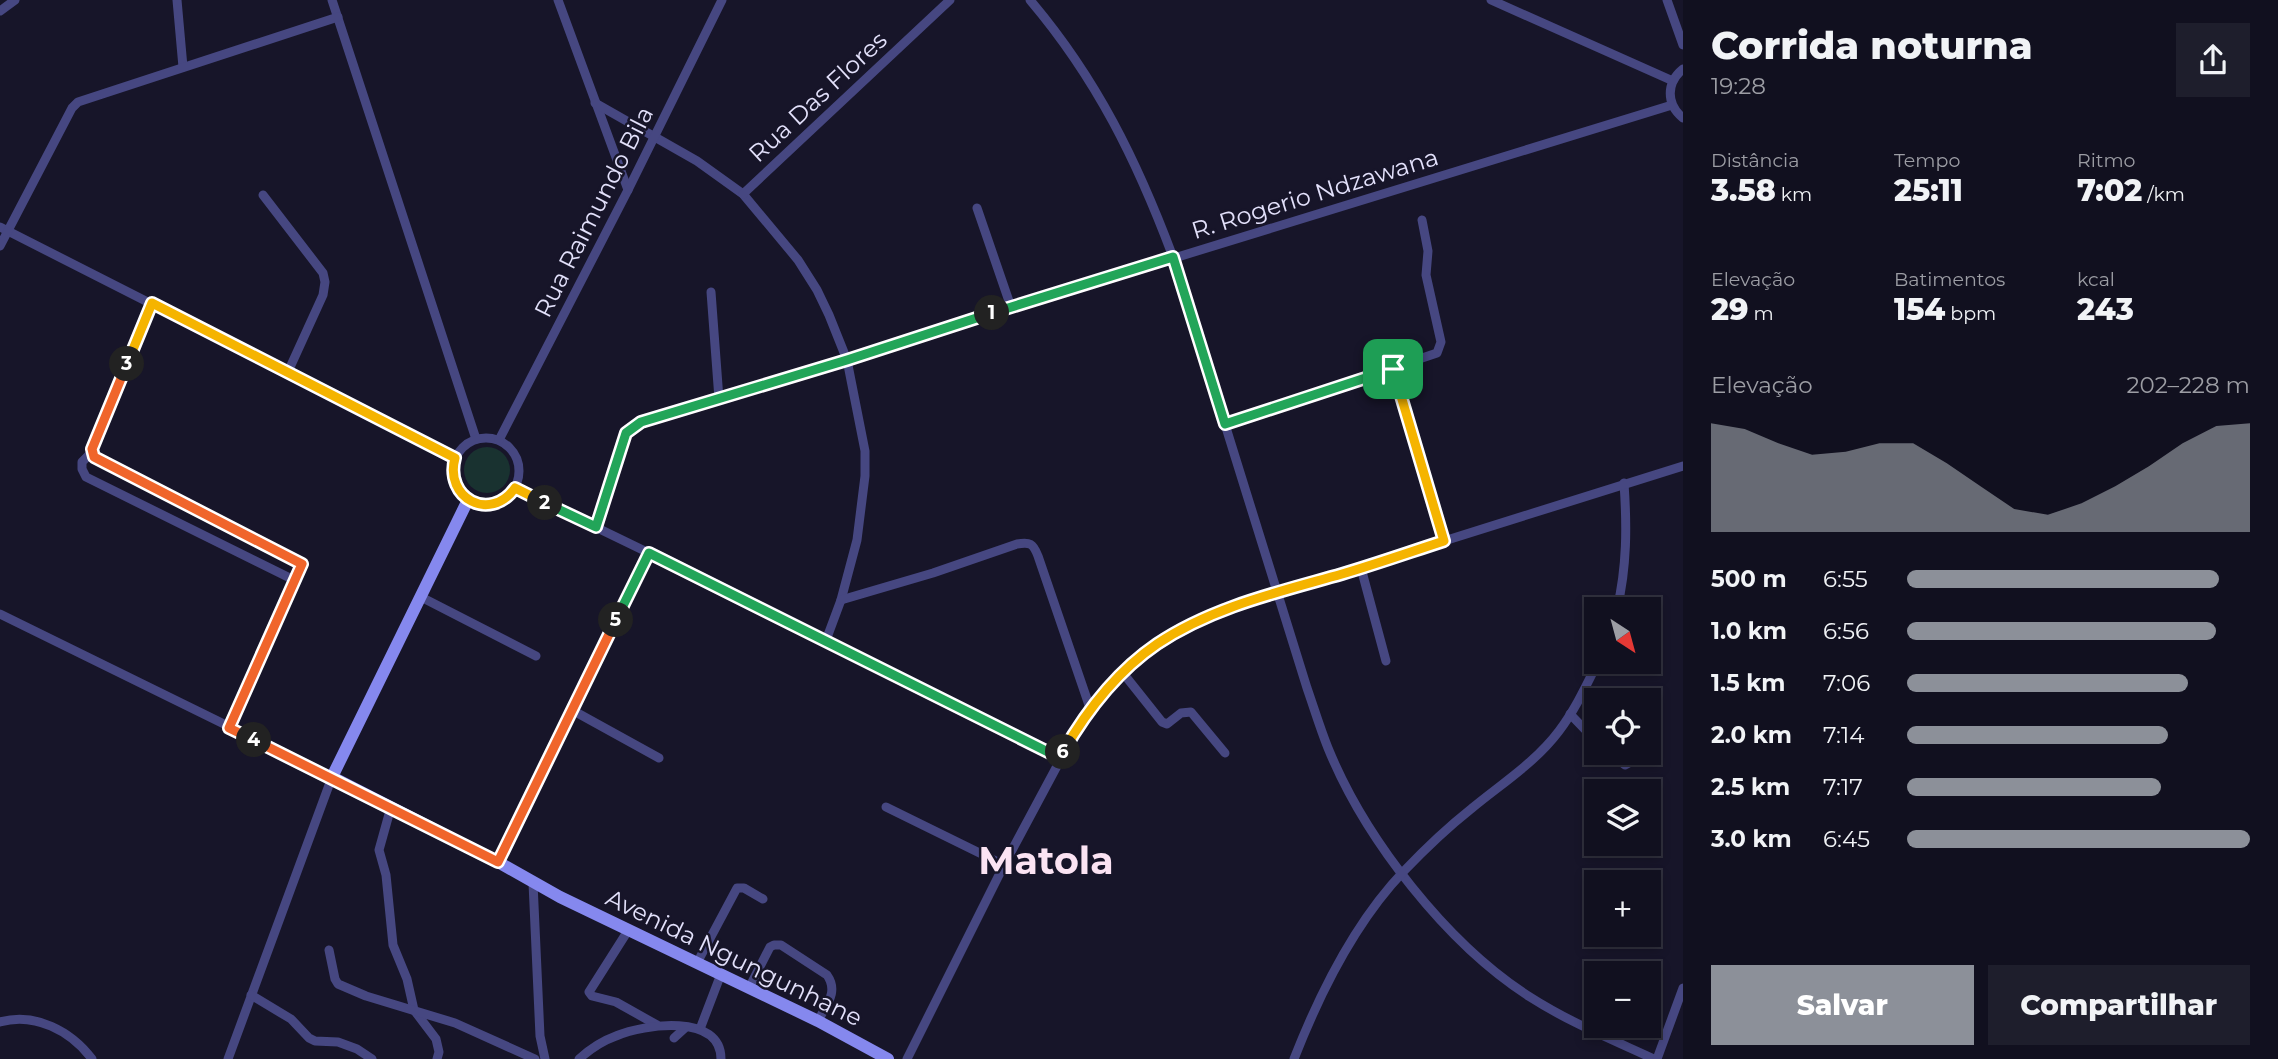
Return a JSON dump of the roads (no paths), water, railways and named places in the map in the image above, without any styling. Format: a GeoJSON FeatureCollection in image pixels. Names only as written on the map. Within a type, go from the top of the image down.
{"type":"FeatureCollection","features":[{"type":"Feature","properties":{"kind":"street"},"geometry":{"type":"LineString","coordinates":[[0,11],[15,0]]}},
{"type":"Feature","properties":{"kind":"street"},"geometry":{"type":"LineString","coordinates":[[177,0],[183,67]]}},
{"type":"Feature","properties":{"kind":"street"},"geometry":{"type":"LineString","coordinates":[[332,0],[477,439]]}},
{"type":"Feature","properties":{"kind":"street"},"geometry":{"type":"LineString","coordinates":[[558,0],[628,190]]}},
{"type":"Feature","properties":{"kind":"street","name":"Rua Raimundo Bila"},"geometry":{"type":"LineString","coordinates":[[499,440],[722,0]]}},
{"type":"Feature","properties":{"kind":"street","name":"Rua Das Flores"},"geometry":{"type":"LineString","coordinates":[[743,194],[950,0]]}},
{"type":"Feature","properties":{"kind":"street"},"geometry":{"type":"LineString","coordinates":[[1030,0],[1078,63],[1127,144],[1147,190],[1173,257],[1276,592],[1328,748],[1360,811],[1401,874],[1453,933],[1528,996],[1569,1019],[1656,1059],[1683,988]]}},
{"type":"Feature","properties":{"kind":"street"},"geometry":{"type":"LineString","coordinates":[[1491,0],[1672,80]]}},
{"type":"Feature","properties":{"kind":"street"},"geometry":{"type":"LineString","coordinates":[[1667,0],[1683,45]]}},
{"type":"Feature","properties":{"kind":"street"},"geometry":{"type":"LineString","coordinates":[[0,246],[4,229],[74,104],[338,17]]}},
{"type":"Feature","properties":{"kind":"street"},"geometry":{"type":"LineString","coordinates":[[1683,69],[1672,80],[1670,97],[1672,105],[1683,118]]}},
{"type":"Feature","properties":{"kind":"street"},"geometry":{"type":"LineString","coordinates":[[595,103],[697,161],[743,194],[798,260],[817,290],[847,360],[860,419],[865,463],[857,540],[841,600],[825,643]]}},
{"type":"Feature","properties":{"kind":"street","name":"R. Rogerio Ndzawana"},"geometry":{"type":"LineString","coordinates":[[596,527],[626,433],[641,422],[1672,105]]}},
{"type":"Feature","properties":{"kind":"street"},"geometry":{"type":"LineString","coordinates":[[263,195],[323,273],[325,282],[323,295],[287,374]]}},
{"type":"Feature","properties":{"kind":"street"},"geometry":{"type":"LineString","coordinates":[[977,208],[1010,307]]}},
{"type":"Feature","properties":{"kind":"street"},"geometry":{"type":"LineString","coordinates":[[1225,424],[1437,353],[1441,342],[1426,275],[1428,251],[1422,220]]}},
{"type":"Feature","properties":{"kind":"street"},"geometry":{"type":"LineString","coordinates":[[4,229],[455,458]]}},
{"type":"Feature","properties":{"kind":"street"},"geometry":{"type":"LineString","coordinates":[[711,292],[719,399]]}},
{"type":"Feature","properties":{"kind":"street"},"geometry":{"type":"LineString","coordinates":[[152,303],[92,452],[82,462],[86,477],[296,581]]}},
{"type":"Feature","properties":{"kind":"street"},"geometry":{"type":"LineString","coordinates":[[1393,369],[1444,541]]}},
{"type":"Feature","properties":{"kind":"street"},"geometry":{"type":"LineString","coordinates":[[488,437],[499,440],[507,445],[518,460],[519,479],[515,488],[496,503],[482,505],[468,500],[461,494],[453,477],[455,458],[467,443],[477,439],[488,437]]}},
{"type":"Feature","properties":{"kind":"street"},"geometry":{"type":"LineString","coordinates":[[92,452],[95,458],[300,562],[301,570],[229,728]]}},
{"type":"Feature","properties":{"kind":"street"},"geometry":{"type":"LineString","coordinates":[[907,1059],[1004,865],[1060,758],[1090,708],[1123,673],[1156,645],[1221,611],[1276,592],[1361,568],[1683,466]]}},
{"type":"Feature","properties":{"kind":"street"},"geometry":{"type":"LineString","coordinates":[[1620,597],[1624,580],[1626,544],[1625,483]]}},
{"type":"Feature","properties":{"kind":"street"},"geometry":{"type":"LineString","coordinates":[[515,488],[1060,758]]}},
{"type":"Feature","properties":{"kind":"street"},"geometry":{"type":"LineString","coordinates":[[228,1059],[332,777],[468,500]]}},
{"type":"Feature","properties":{"kind":"street"},"geometry":{"type":"LineString","coordinates":[[237,551],[245,533]]}},
{"type":"Feature","properties":{"kind":"street"},"geometry":{"type":"LineString","coordinates":[[841,600],[933,573],[1017,544],[1031,543],[1038,556],[1090,708]]}},
{"type":"Feature","properties":{"kind":"street"},"geometry":{"type":"LineString","coordinates":[[498,862],[649,553]]}},
{"type":"Feature","properties":{"kind":"street"},"geometry":{"type":"LineString","coordinates":[[1361,568],[1386,661]]}},
{"type":"Feature","properties":{"kind":"street"},"geometry":{"type":"LineString","coordinates":[[421,597],[536,656]]}},
{"type":"Feature","properties":{"kind":"street"},"geometry":{"type":"LineString","coordinates":[[0,614],[332,777]]}},
{"type":"Feature","properties":{"kind":"street"},"geometry":{"type":"LineString","coordinates":[[1123,673],[1162,722],[1167,723],[1181,713],[1191,712],[1225,753]]}},
{"type":"Feature","properties":{"kind":"street"},"geometry":{"type":"LineString","coordinates":[[1294,1059],[1316,1008],[1369,915],[1401,874],[1448,828],[1533,759],[1558,732],[1580,699],[1592,674]]}},
{"type":"Feature","properties":{"kind":"street"},"geometry":{"type":"LineString","coordinates":[[572,710],[659,758]]}},
{"type":"Feature","properties":{"kind":"street"},"geometry":{"type":"LineString","coordinates":[[1570,714],[1584,729]]}},
{"type":"Feature","properties":{"kind":"street","name":"Avenida Ngungunhane"},"geometry":{"type":"LineString","coordinates":[[332,777],[560,897],[818,1021],[888,1059]]}},
{"type":"Feature","properties":{"kind":"street"},"geometry":{"type":"LineString","coordinates":[[391,807],[380,844],[380,857],[386,875],[393,944],[407,979],[414,1010],[436,1039],[439,1052],[437,1059]]}},
{"type":"Feature","properties":{"kind":"street"},"geometry":{"type":"LineString","coordinates":[[886,807],[1004,865]]}},
{"type":"Feature","properties":{"kind":"street"},"geometry":{"type":"LineString","coordinates":[[533,883],[540,1036],[545,1059]]}},
{"type":"Feature","properties":{"kind":"street"},"geometry":{"type":"LineString","coordinates":[[696,963],[737,888],[744,888],[763,899]]}},
{"type":"Feature","properties":{"kind":"street"},"geometry":{"type":"LineString","coordinates":[[629,929],[589,992],[592,996],[627,1007],[658,1026]]}},
{"type":"Feature","properties":{"kind":"street"},"geometry":{"type":"LineString","coordinates":[[749,988],[770,947],[774,944],[781,945],[832,981],[832,994],[818,1021]]}},
{"type":"Feature","properties":{"kind":"street"},"geometry":{"type":"LineString","coordinates":[[329,950],[338,984],[366,996],[455,1023],[535,1059]]}},
{"type":"Feature","properties":{"kind":"street"},"geometry":{"type":"LineString","coordinates":[[700,1028],[721,974]]}},
{"type":"Feature","properties":{"kind":"street"},"geometry":{"type":"LineString","coordinates":[[251,995],[291,1019],[309,1038],[315,1041],[338,1042],[357,1049],[372,1059]]}},
{"type":"Feature","properties":{"kind":"street"},"geometry":{"type":"LineString","coordinates":[[0,1022],[36,1019],[80,1044],[92,1059]]}},
{"type":"Feature","properties":{"kind":"street"},"geometry":{"type":"LineString","coordinates":[[579,1059],[617,1035],[658,1026],[700,1028],[717,1042],[721,1048],[721,1059]]}},
{"type":"Feature","properties":{"kind":"street"},"geometry":{"type":"LineString","coordinates":[[674,1038],[685,1028]]}},
{"type":"Feature","properties":{"kind":"district","name":"Matola"},"geometry":{"type":"Point","coordinates":[1046,861]}}]}
